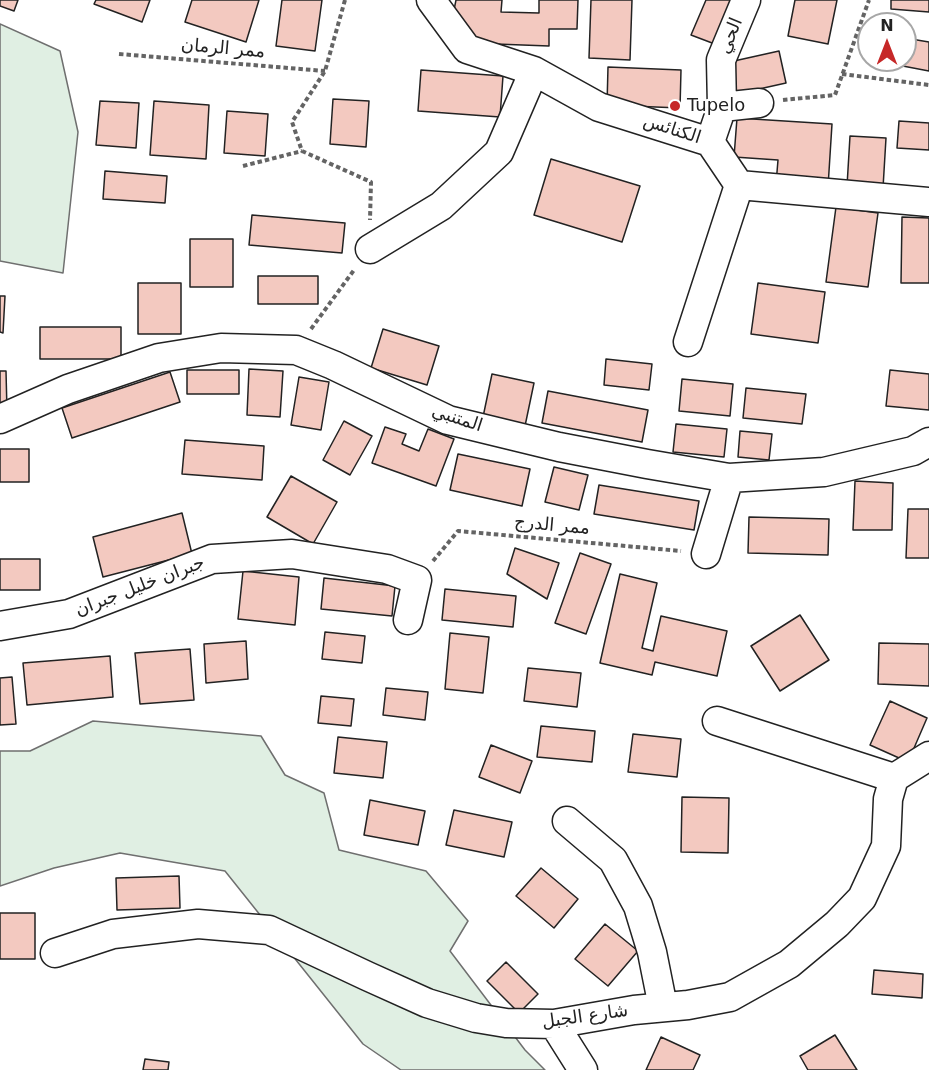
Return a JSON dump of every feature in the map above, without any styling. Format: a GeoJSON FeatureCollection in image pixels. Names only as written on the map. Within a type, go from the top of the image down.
{"type":"FeatureCollection","features":[{"type":"Feature","properties":{"kind":"street","name":"الكنائس"},"geometry":{"type":"LineString","coordinates":[[430,0],[467,49],[534,71],[599,107],[710,142],[739,185]]}},
{"type":"Feature","properties":{"kind":"street","name":"الحي"},"geometry":{"type":"LineString","coordinates":[[710,142],[722,107],[721,60],[746,0]]}},
{"type":"Feature","properties":{"kind":"street"},"geometry":{"type":"LineString","coordinates":[[370,249],[441,206],[499,152],[534,71]]}},
{"type":"Feature","properties":{"kind":"street"},"geometry":{"type":"LineString","coordinates":[[722,107],[759,103]]}},
{"type":"Feature","properties":{"kind":"street"},"geometry":{"type":"LineString","coordinates":[[688,342],[739,185],[929,202]]}},
{"type":"Feature","properties":{"kind":"street","name":"المتنبي"},"geometry":{"type":"LineString","coordinates":[[0,419],[68,389],[159,358],[221,348],[296,350],[333,365],[448,420],[560,447],[729,478],[824,472],[913,451],[929,442]]}},
{"type":"Feature","properties":{"kind":"street"},"geometry":{"type":"LineString","coordinates":[[706,554],[729,478]]}},
{"type":"Feature","properties":{"kind":"street","name":"جبران خليل جبران"},"geometry":{"type":"LineString","coordinates":[[0,626],[69,614],[212,559],[292,554],[387,568],[417,580]]}},
{"type":"Feature","properties":{"kind":"street"},"geometry":{"type":"LineString","coordinates":[[408,620],[417,580]]}},
{"type":"Feature","properties":{"kind":"street"},"geometry":{"type":"LineString","coordinates":[[717,721],[894,777],[929,756]]}},
{"type":"Feature","properties":{"kind":"street","name":"شارع الجبل"},"geometry":{"type":"LineString","coordinates":[[55,953],[112,934],[198,924],[269,930],[427,1003],[476,1018],[506,1023],[554,1024],[730,997],[789,964],[837,924],[862,898],[886,846],[888,799],[894,777]]}},
{"type":"Feature","properties":{"kind":"street"},"geometry":{"type":"LineString","coordinates":[[567,821],[613,860],[638,906],[652,952],[663,1007]]}},
{"type":"Feature","properties":{"kind":"street"},"geometry":{"type":"LineString","coordinates":[[554,1024],[583,1070]]}},
{"type":"Feature","properties":{"kind":"path"},"geometry":{"type":"LineString","coordinates":[[302,151],[292,122],[325,71],[345,0]]}},
{"type":"Feature","properties":{"kind":"path"},"geometry":{"type":"LineString","coordinates":[[759,103],[835,95],[869,0]]}},
{"type":"Feature","properties":{"kind":"path","name":"ممر الرمان"},"geometry":{"type":"LineString","coordinates":[[119,54],[325,71]]}},
{"type":"Feature","properties":{"kind":"path"},"geometry":{"type":"LineString","coordinates":[[842,74],[929,85]]}},
{"type":"Feature","properties":{"kind":"path"},"geometry":{"type":"LineString","coordinates":[[243,166],[302,151],[371,182],[370,249],[296,350]]}},
{"type":"Feature","properties":{"kind":"path","name":"ممر الدرج"},"geometry":{"type":"LineString","coordinates":[[417,580],[458,531],[706,554]]}},
{"type":"Feature","properties":{"kind":"green space"},"geometry":{"type":"Polygon","coordinates":[[[0,24],[60,51],[78,132],[63,273],[0,261],[0,24]]]}},
{"type":"Feature","properties":{"kind":"green space"},"geometry":{"type":"Polygon","coordinates":[[[93,721],[261,736],[285,775],[324,793],[339,850],[426,871],[468,921],[450,951],[525,1050],[545,1070],[401,1070],[363,1044],[225,871],[120,853],[54,868],[0,886],[0,751],[30,751],[93,721]]]}},
{"type":"Feature","properties":{"kind":"building"},"geometry":{"type":"Polygon","coordinates":[[[0,0],[18,0],[14,11],[0,6],[0,0]]]}},
{"type":"Feature","properties":{"kind":"building"},"geometry":{"type":"Polygon","coordinates":[[[96,0],[150,0],[142,22],[94,4],[96,0]]]}},
{"type":"Feature","properties":{"kind":"building"},"geometry":{"type":"Polygon","coordinates":[[[192,0],[259,0],[246,42],[185,22],[192,0]]]}},
{"type":"Feature","properties":{"kind":"building"},"geometry":{"type":"Polygon","coordinates":[[[282,0],[322,0],[315,51],[276,46],[282,0]]]}},
{"type":"Feature","properties":{"kind":"building"},"geometry":{"type":"Polygon","coordinates":[[[456,0],[502,0],[501,12],[539,13],[539,0],[578,0],[577,29],[549,29],[549,46],[469,43],[452,20],[456,0]]]}},
{"type":"Feature","properties":{"kind":"building"},"geometry":{"type":"Polygon","coordinates":[[[591,0],[632,0],[630,60],[589,58],[591,0]]]}},
{"type":"Feature","properties":{"kind":"building"},"geometry":{"type":"Polygon","coordinates":[[[706,0],[734,0],[720,46],[691,35],[706,0]]]}},
{"type":"Feature","properties":{"kind":"building"},"geometry":{"type":"Polygon","coordinates":[[[795,0],[837,0],[828,44],[788,36],[795,0]]]}},
{"type":"Feature","properties":{"kind":"building"},"geometry":{"type":"Polygon","coordinates":[[[891,0],[929,0],[929,12],[891,9],[891,0]]]}},
{"type":"Feature","properties":{"kind":"building"},"geometry":{"type":"Polygon","coordinates":[[[917,40],[929,42],[929,71],[917,69],[917,40]]]}},
{"type":"Feature","properties":{"kind":"building"},"geometry":{"type":"Polygon","coordinates":[[[779,51],[786,83],[732,95],[725,63],[779,51]]]}},
{"type":"Feature","properties":{"kind":"building"},"geometry":{"type":"Polygon","coordinates":[[[608,67],[681,70],[680,108],[607,105],[608,67]]]}},
{"type":"Feature","properties":{"kind":"building"},"geometry":{"type":"Polygon","coordinates":[[[421,70],[503,76],[500,117],[418,111],[421,70]]]}},
{"type":"Feature","properties":{"kind":"building"},"geometry":{"type":"Polygon","coordinates":[[[333,99],[369,101],[366,147],[330,144],[333,99]]]}},
{"type":"Feature","properties":{"kind":"building"},"geometry":{"type":"Polygon","coordinates":[[[100,101],[139,103],[136,148],[96,145],[100,101]]]}},
{"type":"Feature","properties":{"kind":"building"},"geometry":{"type":"Polygon","coordinates":[[[154,101],[209,105],[206,159],[150,155],[154,101]]]}},
{"type":"Feature","properties":{"kind":"building"},"geometry":{"type":"Polygon","coordinates":[[[227,111],[268,114],[265,156],[224,153],[227,111]]]}},
{"type":"Feature","properties":{"kind":"building"},"geometry":{"type":"Polygon","coordinates":[[[737,118],[832,124],[828,187],[776,184],[778,160],[734,157],[737,118]]]}},
{"type":"Feature","properties":{"kind":"building"},"geometry":{"type":"Polygon","coordinates":[[[899,121],[929,123],[929,150],[897,148],[899,121]]]}},
{"type":"Feature","properties":{"kind":"building"},"geometry":{"type":"Polygon","coordinates":[[[850,136],[886,138],[883,188],[847,186],[850,136]]]}},
{"type":"Feature","properties":{"kind":"building"},"geometry":{"type":"Polygon","coordinates":[[[551,159],[640,186],[622,242],[534,215],[551,159]]]}},
{"type":"Feature","properties":{"kind":"building"},"geometry":{"type":"Polygon","coordinates":[[[105,171],[167,176],[165,203],[103,199],[105,171]]]}},
{"type":"Feature","properties":{"kind":"building"},"geometry":{"type":"Polygon","coordinates":[[[836,207],[878,213],[868,287],[826,282],[836,207]]]}},
{"type":"Feature","properties":{"kind":"building"},"geometry":{"type":"Polygon","coordinates":[[[252,215],[345,223],[342,253],[249,245],[252,215]]]}},
{"type":"Feature","properties":{"kind":"building"},"geometry":{"type":"Polygon","coordinates":[[[902,217],[929,218],[929,283],[901,283],[902,217]]]}},
{"type":"Feature","properties":{"kind":"building"},"geometry":{"type":"Polygon","coordinates":[[[190,239],[233,239],[233,287],[190,287],[190,239]]]}},
{"type":"Feature","properties":{"kind":"building"},"geometry":{"type":"Polygon","coordinates":[[[258,276],[318,276],[318,304],[258,304],[258,276]]]}},
{"type":"Feature","properties":{"kind":"building"},"geometry":{"type":"Polygon","coordinates":[[[138,283],[181,283],[181,334],[138,334],[138,283]]]}},
{"type":"Feature","properties":{"kind":"building"},"geometry":{"type":"Polygon","coordinates":[[[758,283],[825,292],[818,343],[751,334],[758,283]]]}},
{"type":"Feature","properties":{"kind":"building"},"geometry":{"type":"Polygon","coordinates":[[[0,296],[5,296],[3,333],[0,332],[0,296]]]}},
{"type":"Feature","properties":{"kind":"building"},"geometry":{"type":"Polygon","coordinates":[[[40,327],[121,327],[121,359],[40,359],[40,327]]]}},
{"type":"Feature","properties":{"kind":"building"},"geometry":{"type":"Polygon","coordinates":[[[383,329],[439,346],[427,385],[371,368],[383,329]]]}},
{"type":"Feature","properties":{"kind":"building"},"geometry":{"type":"Polygon","coordinates":[[[606,359],[652,364],[649,390],[604,385],[606,359]]]}},
{"type":"Feature","properties":{"kind":"building"},"geometry":{"type":"Polygon","coordinates":[[[249,369],[283,371],[280,417],[247,415],[249,369]]]}},
{"type":"Feature","properties":{"kind":"building"},"geometry":{"type":"Polygon","coordinates":[[[187,370],[239,370],[239,394],[187,394],[187,370]]]}},
{"type":"Feature","properties":{"kind":"building"},"geometry":{"type":"Polygon","coordinates":[[[890,370],[929,374],[929,410],[886,406],[890,370]]]}},
{"type":"Feature","properties":{"kind":"building"},"geometry":{"type":"Polygon","coordinates":[[[0,371],[6,371],[7,411],[0,411],[0,371]]]}},
{"type":"Feature","properties":{"kind":"building"},"geometry":{"type":"Polygon","coordinates":[[[170,372],[180,402],[72,438],[62,408],[170,372]]]}},
{"type":"Feature","properties":{"kind":"building"},"geometry":{"type":"Polygon","coordinates":[[[492,374],[534,383],[525,426],[483,417],[492,374]]]}},
{"type":"Feature","properties":{"kind":"building"},"geometry":{"type":"Polygon","coordinates":[[[299,377],[329,382],[321,430],[291,425],[299,377]]]}},
{"type":"Feature","properties":{"kind":"building"},"geometry":{"type":"Polygon","coordinates":[[[682,379],[733,384],[730,416],[679,411],[682,379]]]}},
{"type":"Feature","properties":{"kind":"building"},"geometry":{"type":"Polygon","coordinates":[[[746,388],[806,394],[802,424],[743,418],[746,388]]]}},
{"type":"Feature","properties":{"kind":"building"},"geometry":{"type":"Polygon","coordinates":[[[548,391],[648,410],[642,442],[542,423],[548,391]]]}},
{"type":"Feature","properties":{"kind":"building"},"geometry":{"type":"Polygon","coordinates":[[[344,421],[372,436],[350,475],[323,460],[344,421]]]}},
{"type":"Feature","properties":{"kind":"building"},"geometry":{"type":"Polygon","coordinates":[[[676,424],[727,429],[724,457],[673,452],[676,424]]]}},
{"type":"Feature","properties":{"kind":"building"},"geometry":{"type":"Polygon","coordinates":[[[385,427],[406,434],[402,444],[419,451],[428,429],[454,439],[436,486],[372,463],[385,427]]]}},
{"type":"Feature","properties":{"kind":"building"},"geometry":{"type":"Polygon","coordinates":[[[740,431],[772,434],[769,460],[738,457],[740,431]]]}},
{"type":"Feature","properties":{"kind":"building"},"geometry":{"type":"Polygon","coordinates":[[[185,440],[264,446],[262,480],[182,474],[185,440]]]}},
{"type":"Feature","properties":{"kind":"building"},"geometry":{"type":"Polygon","coordinates":[[[0,449],[29,449],[29,482],[0,482],[0,449]]]}},
{"type":"Feature","properties":{"kind":"building"},"geometry":{"type":"Polygon","coordinates":[[[458,454],[530,469],[522,506],[450,490],[458,454]]]}},
{"type":"Feature","properties":{"kind":"building"},"geometry":{"type":"Polygon","coordinates":[[[554,467],[588,475],[579,510],[545,502],[554,467]]]}},
{"type":"Feature","properties":{"kind":"building"},"geometry":{"type":"Polygon","coordinates":[[[291,476],[337,502],[313,544],[267,517],[291,476]]]}},
{"type":"Feature","properties":{"kind":"building"},"geometry":{"type":"Polygon","coordinates":[[[855,481],[893,483],[892,530],[853,530],[855,481]]]}},
{"type":"Feature","properties":{"kind":"building"},"geometry":{"type":"Polygon","coordinates":[[[599,485],[699,501],[694,530],[594,514],[599,485]]]}},
{"type":"Feature","properties":{"kind":"building"},"geometry":{"type":"Polygon","coordinates":[[[908,509],[929,509],[929,558],[906,558],[908,509]]]}},
{"type":"Feature","properties":{"kind":"building"},"geometry":{"type":"Polygon","coordinates":[[[182,513],[192,554],[103,577],[93,537],[182,513]]]}},
{"type":"Feature","properties":{"kind":"building"},"geometry":{"type":"Polygon","coordinates":[[[749,517],[829,519],[828,555],[748,553],[749,517]]]}},
{"type":"Feature","properties":{"kind":"building"},"geometry":{"type":"Polygon","coordinates":[[[515,548],[559,563],[547,599],[507,574],[515,548]]]}},
{"type":"Feature","properties":{"kind":"building"},"geometry":{"type":"Polygon","coordinates":[[[580,553],[611,564],[586,634],[555,623],[580,553]]]}},
{"type":"Feature","properties":{"kind":"building"},"geometry":{"type":"Polygon","coordinates":[[[0,559],[40,559],[40,590],[0,590],[0,559]]]}},
{"type":"Feature","properties":{"kind":"building"},"geometry":{"type":"Polygon","coordinates":[[[243,571],[299,577],[295,625],[238,619],[243,571]]]}},
{"type":"Feature","properties":{"kind":"building"},"geometry":{"type":"Polygon","coordinates":[[[620,574],[657,583],[642,648],[653,651],[661,616],[727,631],[717,676],[655,662],[652,675],[600,663],[620,574]]]}},
{"type":"Feature","properties":{"kind":"building"},"geometry":{"type":"Polygon","coordinates":[[[324,578],[395,586],[392,616],[321,609],[324,578]]]}},
{"type":"Feature","properties":{"kind":"building"},"geometry":{"type":"Polygon","coordinates":[[[445,589],[516,596],[513,627],[442,620],[445,589]]]}},
{"type":"Feature","properties":{"kind":"building"},"geometry":{"type":"Polygon","coordinates":[[[800,615],[829,660],[780,691],[751,646],[800,615]]]}},
{"type":"Feature","properties":{"kind":"building"},"geometry":{"type":"Polygon","coordinates":[[[325,632],[365,636],[362,663],[322,659],[325,632]]]}},
{"type":"Feature","properties":{"kind":"building"},"geometry":{"type":"Polygon","coordinates":[[[450,633],[489,637],[483,693],[445,689],[450,633]]]}},
{"type":"Feature","properties":{"kind":"building"},"geometry":{"type":"Polygon","coordinates":[[[246,641],[248,679],[206,683],[204,644],[246,641]]]}},
{"type":"Feature","properties":{"kind":"building"},"geometry":{"type":"Polygon","coordinates":[[[879,643],[929,644],[929,686],[878,684],[879,643]]]}},
{"type":"Feature","properties":{"kind":"building"},"geometry":{"type":"Polygon","coordinates":[[[190,649],[194,700],[140,704],[135,653],[190,649]]]}},
{"type":"Feature","properties":{"kind":"building"},"geometry":{"type":"Polygon","coordinates":[[[110,656],[113,697],[27,705],[23,663],[110,656]]]}},
{"type":"Feature","properties":{"kind":"building"},"geometry":{"type":"Polygon","coordinates":[[[528,668],[581,673],[577,707],[524,701],[528,668]]]}},
{"type":"Feature","properties":{"kind":"building"},"geometry":{"type":"Polygon","coordinates":[[[12,677],[16,724],[0,725],[0,678],[12,677]]]}},
{"type":"Feature","properties":{"kind":"building"},"geometry":{"type":"Polygon","coordinates":[[[386,688],[428,692],[425,720],[383,715],[386,688]]]}},
{"type":"Feature","properties":{"kind":"building"},"geometry":{"type":"Polygon","coordinates":[[[321,696],[354,699],[351,726],[318,723],[321,696]]]}},
{"type":"Feature","properties":{"kind":"building"},"geometry":{"type":"Polygon","coordinates":[[[890,701],[927,718],[908,762],[870,745],[890,701]]]}},
{"type":"Feature","properties":{"kind":"building"},"geometry":{"type":"Polygon","coordinates":[[[541,726],[595,731],[592,762],[537,757],[541,726]]]}},
{"type":"Feature","properties":{"kind":"building"},"geometry":{"type":"Polygon","coordinates":[[[633,734],[681,739],[677,777],[628,772],[633,734]]]}},
{"type":"Feature","properties":{"kind":"building"},"geometry":{"type":"Polygon","coordinates":[[[338,737],[387,742],[383,778],[334,773],[338,737]]]}},
{"type":"Feature","properties":{"kind":"building"},"geometry":{"type":"Polygon","coordinates":[[[491,745],[532,761],[520,793],[479,777],[491,745]]]}},
{"type":"Feature","properties":{"kind":"building"},"geometry":{"type":"Polygon","coordinates":[[[682,797],[729,798],[728,853],[681,852],[682,797]]]}},
{"type":"Feature","properties":{"kind":"building"},"geometry":{"type":"Polygon","coordinates":[[[370,800],[425,811],[418,845],[364,835],[370,800]]]}},
{"type":"Feature","properties":{"kind":"building"},"geometry":{"type":"Polygon","coordinates":[[[454,810],[512,822],[504,857],[446,845],[454,810]]]}},
{"type":"Feature","properties":{"kind":"building"},"geometry":{"type":"Polygon","coordinates":[[[541,868],[578,899],[554,928],[516,896],[541,868]]]}},
{"type":"Feature","properties":{"kind":"building"},"geometry":{"type":"Polygon","coordinates":[[[179,876],[180,908],[117,910],[116,878],[179,876]]]}},
{"type":"Feature","properties":{"kind":"building"},"geometry":{"type":"Polygon","coordinates":[[[0,913],[35,913],[35,959],[0,959],[0,913]]]}},
{"type":"Feature","properties":{"kind":"building"},"geometry":{"type":"Polygon","coordinates":[[[605,924],[638,951],[608,986],[575,959],[605,924]]]}},
{"type":"Feature","properties":{"kind":"building"},"geometry":{"type":"Polygon","coordinates":[[[506,962],[538,994],[519,1013],[487,981],[506,962]]]}},
{"type":"Feature","properties":{"kind":"building"},"geometry":{"type":"Polygon","coordinates":[[[874,970],[923,974],[922,998],[872,994],[874,970]]]}},
{"type":"Feature","properties":{"kind":"building"},"geometry":{"type":"Polygon","coordinates":[[[835,1035],[857,1070],[808,1070],[800,1056],[835,1035]]]}},
{"type":"Feature","properties":{"kind":"building"},"geometry":{"type":"Polygon","coordinates":[[[661,1037],[700,1055],[693,1070],[646,1070],[661,1037]]]}},
{"type":"Feature","properties":{"kind":"building"},"geometry":{"type":"Polygon","coordinates":[[[145,1059],[169,1062],[168,1070],[143,1070],[145,1059]]]}},
{"type":"Feature","properties":{"kind":"place","name":"Tupelo"},"geometry":{"type":"Point","coordinates":[675,106]}}]}
